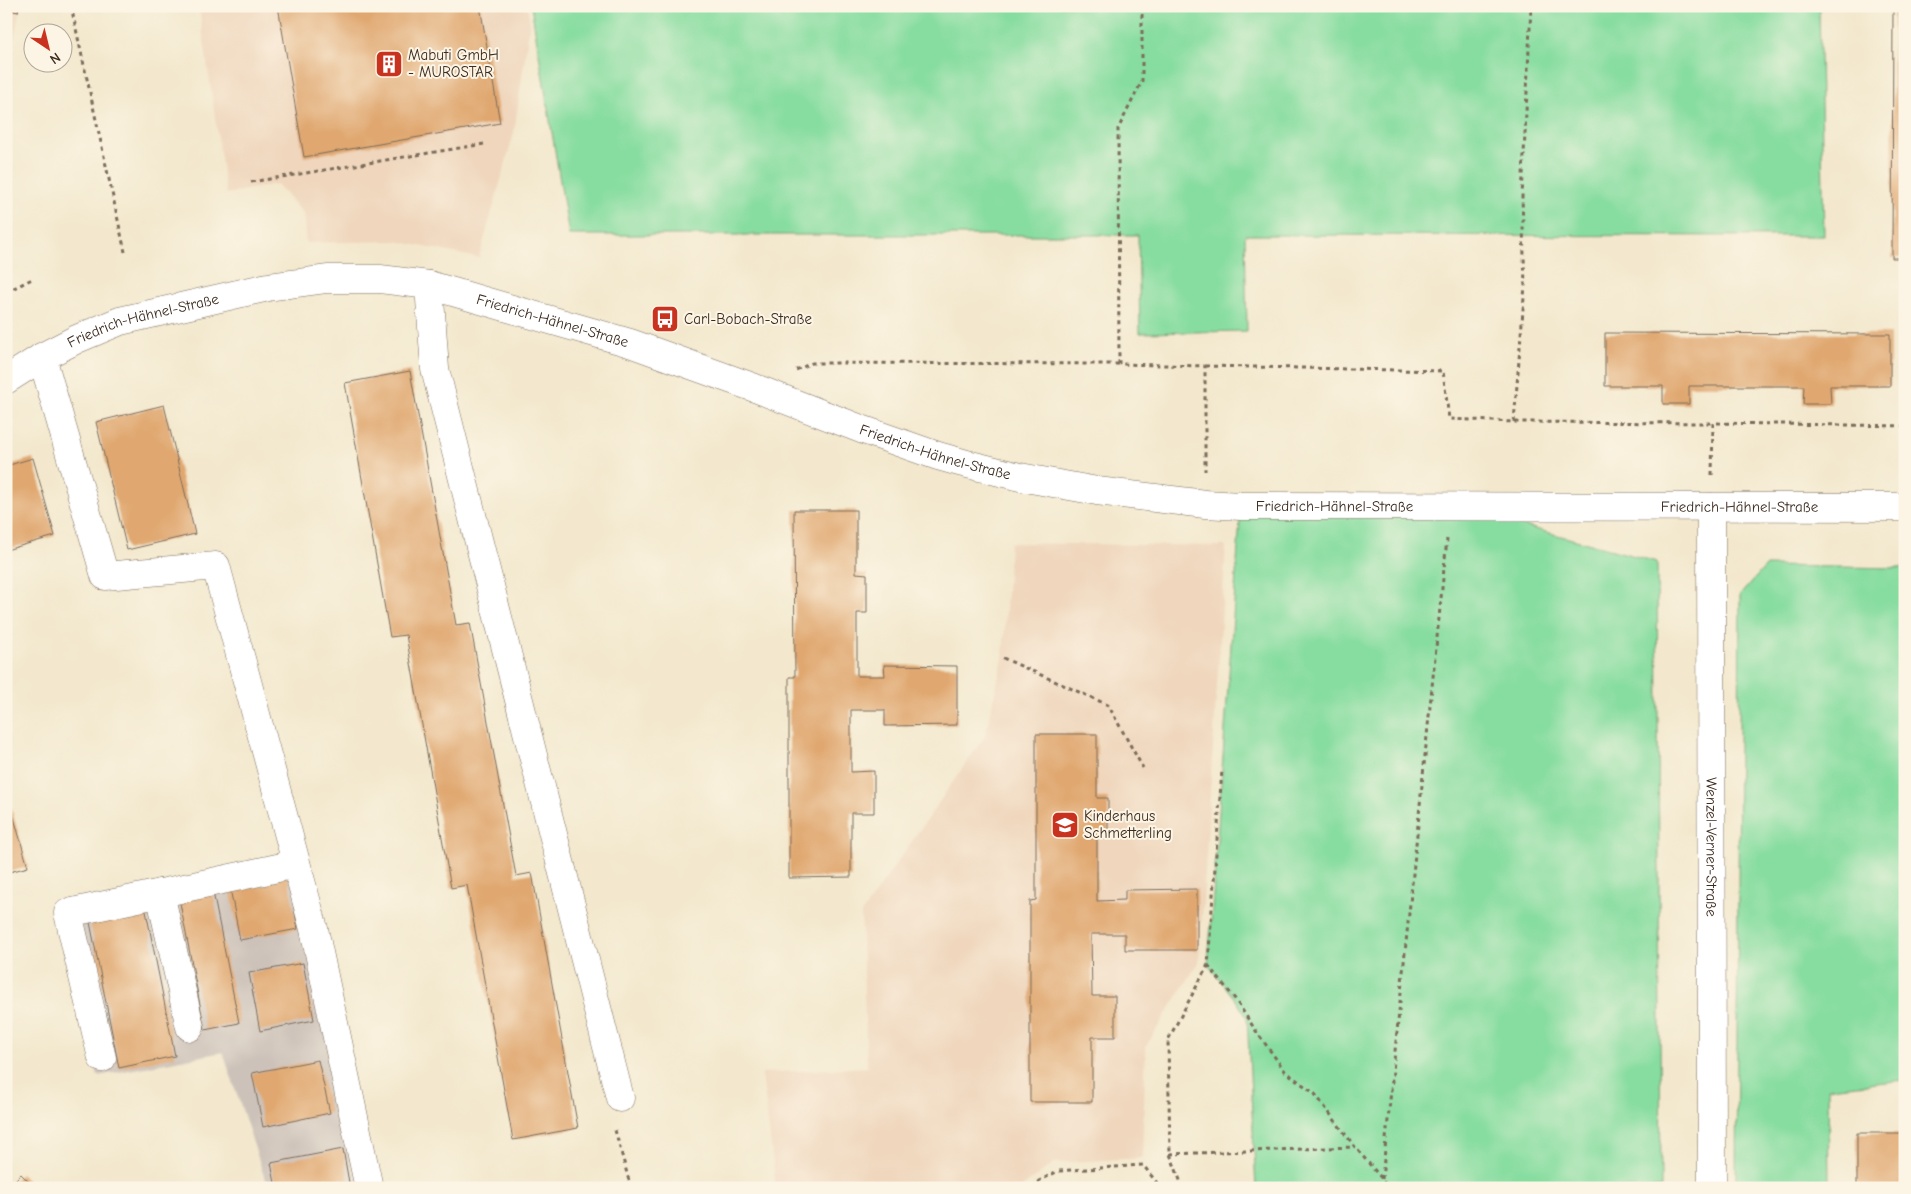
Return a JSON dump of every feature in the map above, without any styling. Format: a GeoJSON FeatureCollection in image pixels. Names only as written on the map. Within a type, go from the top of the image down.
{"type":"FeatureCollection","features":[{"type":"Feature","properties":{"kind":"street","name":"Friedrich-Hähnel-Straße"},"geometry":{"type":"LineString","coordinates":[[6,380],[77,338],[120,321],[268,287],[327,279],[380,278],[429,285],[630,344],[938,456],[1020,476],[1097,491],[1204,504],[1241,506],[1905,507]]}},
{"type":"Feature","properties":{"kind":"street"},"geometry":{"type":"LineString","coordinates":[[429,285],[435,369],[620,1098]]}},
{"type":"Feature","properties":{"kind":"street"},"geometry":{"type":"LineString","coordinates":[[42,358],[104,576],[216,566],[316,939],[369,1188]]}},
{"type":"Feature","properties":{"kind":"street","name":"Wenzel-Verner-Straße"},"geometry":{"type":"LineString","coordinates":[[1711,508],[1712,1188]]}},
{"type":"Feature","properties":{"kind":"street"},"geometry":{"type":"LineString","coordinates":[[102,1058],[68,913],[296,864]]}},
{"type":"Feature","properties":{"kind":"street"},"geometry":{"type":"LineString","coordinates":[[160,893],[190,1027]]}},
{"type":"Feature","properties":{"kind":"path"},"geometry":{"type":"LineString","coordinates":[[71,6],[125,252]]}},
{"type":"Feature","properties":{"kind":"path"},"geometry":{"type":"LineString","coordinates":[[1119,364],[1118,129],[1142,81],[1142,6]]}},
{"type":"Feature","properties":{"kind":"path"},"geometry":{"type":"LineString","coordinates":[[1514,422],[1526,285],[1522,197],[1531,6]]}},
{"type":"Feature","properties":{"kind":"path"},"geometry":{"type":"LineString","coordinates":[[251,182],[484,144]]}},
{"type":"Feature","properties":{"kind":"path"},"geometry":{"type":"LineString","coordinates":[[6,292],[32,279]]}},
{"type":"Feature","properties":{"kind":"path"},"geometry":{"type":"LineString","coordinates":[[755,388],[812,363],[1119,364],[1443,371],[1449,419],[1514,422],[1905,426]]}},
{"type":"Feature","properties":{"kind":"path"},"geometry":{"type":"LineString","coordinates":[[1204,504],[1206,366]]}},
{"type":"Feature","properties":{"kind":"path"},"geometry":{"type":"LineString","coordinates":[[1711,508],[1713,423]]}},
{"type":"Feature","properties":{"kind":"path"},"geometry":{"type":"LineString","coordinates":[[1382,1179],[1450,506]]}},
{"type":"Feature","properties":{"kind":"path"},"geometry":{"type":"LineString","coordinates":[[1003,658],[1108,705],[1144,768]]}},
{"type":"Feature","properties":{"kind":"path"},"geometry":{"type":"LineString","coordinates":[[1183,1188],[1170,1154],[1168,1040],[1208,966],[1222,770]]}},
{"type":"Feature","properties":{"kind":"path"},"geometry":{"type":"LineString","coordinates":[[1208,966],[1235,998],[1256,1032],[1285,1071],[1315,1094],[1382,1179],[1387,1188]]}},
{"type":"Feature","properties":{"kind":"path"},"geometry":{"type":"LineString","coordinates":[[620,1098],[615,1128],[631,1188]]}},
{"type":"Feature","properties":{"kind":"path"},"geometry":{"type":"LineString","coordinates":[[1170,1154],[1355,1147]]}},
{"type":"Feature","properties":{"kind":"path"},"geometry":{"type":"LineString","coordinates":[[1033,1188],[1037,1182],[1058,1171],[1143,1165],[1162,1188]]}},
{"type":"Feature","properties":{"kind":"shaded area"},"geometry":{"type":"Polygon","coordinates":[[[6,6],[21,6],[6,74],[6,6]]]}},
{"type":"Feature","properties":{"kind":"shaded area"},"geometry":{"type":"Polygon","coordinates":[[[199,6],[527,6],[530,21],[514,133],[479,258],[396,241],[306,243],[303,213],[277,184],[226,194],[199,6]]]}},
{"type":"Feature","properties":{"kind":"shaded area","name":"Kinderhaus Schmetterling"},"geometry":{"type":"Polygon","coordinates":[[[1010,543],[1226,546],[1199,962],[1146,1046],[1142,1158],[1054,1163],[1021,1188],[776,1188],[762,1073],[867,1067],[861,914],[985,736],[1003,658],[1010,543]]]}},
{"type":"Feature","properties":{"kind":"shaded area"},"geometry":{"type":"Polygon","coordinates":[[[301,857],[371,1188],[268,1188],[223,1052],[98,1076],[55,910],[301,857]]]}},
{"type":"Feature","properties":{"kind":"green space"},"geometry":{"type":"Polygon","coordinates":[[[531,6],[1819,6],[1824,236],[1245,235],[1247,331],[1140,333],[1138,235],[569,235],[531,6]]]}},
{"type":"Feature","properties":{"kind":"green space"},"geometry":{"type":"Polygon","coordinates":[[[1241,506],[1450,506],[1657,562],[1661,1188],[1256,1188],[1247,1017],[1208,965],[1241,506]]]}},
{"type":"Feature","properties":{"kind":"green space"},"geometry":{"type":"Polygon","coordinates":[[[1766,566],[1905,568],[1905,1080],[1828,1088],[1829,1188],[1736,1188],[1740,595],[1766,566]]]}},
{"type":"Feature","properties":{"kind":"building"},"geometry":{"type":"Polygon","coordinates":[[[6,6],[19,6],[18,12],[6,9],[6,6]]]}},
{"type":"Feature","properties":{"kind":"building","name":"Mabuti GmbH - MUROSTAR"},"geometry":{"type":"Polygon","coordinates":[[[278,6],[480,6],[500,123],[304,157],[278,6]]]}},
{"type":"Feature","properties":{"kind":"building"},"geometry":{"type":"Polygon","coordinates":[[[1893,6],[1905,6],[1905,258],[1892,258],[1893,6]]]}},
{"type":"Feature","properties":{"kind":"building"},"geometry":{"type":"Polygon","coordinates":[[[1605,333],[1890,334],[1890,386],[1830,386],[1831,404],[1803,404],[1804,386],[1689,386],[1689,404],[1663,404],[1663,386],[1605,386],[1605,333]]]}},
{"type":"Feature","properties":{"kind":"building"},"geometry":{"type":"Polygon","coordinates":[[[410,371],[456,625],[470,623],[516,876],[532,873],[578,1128],[513,1140],[467,885],[451,888],[406,635],[390,637],[345,383],[410,371]]]}},
{"type":"Feature","properties":{"kind":"building"},"geometry":{"type":"Polygon","coordinates":[[[164,405],[195,534],[127,550],[96,422],[164,405]]]}},
{"type":"Feature","properties":{"kind":"building"},"geometry":{"type":"Polygon","coordinates":[[[33,458],[55,536],[6,550],[6,466],[33,458]]]}},
{"type":"Feature","properties":{"kind":"building"},"geometry":{"type":"Polygon","coordinates":[[[794,510],[856,510],[856,573],[867,574],[867,613],[857,613],[857,676],[885,676],[884,665],[957,666],[957,725],[885,726],[885,710],[851,710],[851,772],[874,771],[874,813],[851,813],[851,877],[789,878],[789,677],[795,677],[794,510]]]}},
{"type":"Feature","properties":{"kind":"building"},"geometry":{"type":"Polygon","coordinates":[[[1036,734],[1097,734],[1097,798],[1108,798],[1108,837],[1097,837],[1097,901],[1125,900],[1125,890],[1197,889],[1197,950],[1125,950],[1125,934],[1091,934],[1092,996],[1115,996],[1115,1037],[1092,1037],[1092,1102],[1030,1102],[1030,901],[1036,900],[1036,734]]]}},
{"type":"Feature","properties":{"kind":"building"},"geometry":{"type":"Polygon","coordinates":[[[6,790],[28,867],[6,873],[6,790]]]}},
{"type":"Feature","properties":{"kind":"building"},"geometry":{"type":"Polygon","coordinates":[[[287,871],[298,929],[240,940],[229,883],[287,871]]]}},
{"type":"Feature","properties":{"kind":"building"},"geometry":{"type":"Polygon","coordinates":[[[212,887],[239,1023],[205,1030],[178,893],[212,887]]]}},
{"type":"Feature","properties":{"kind":"building"},"geometry":{"type":"Polygon","coordinates":[[[144,901],[175,1056],[119,1068],[88,912],[144,901]]]}},
{"type":"Feature","properties":{"kind":"building"},"geometry":{"type":"Polygon","coordinates":[[[303,963],[314,1020],[260,1031],[249,973],[303,963]]]}},
{"type":"Feature","properties":{"kind":"building"},"geometry":{"type":"Polygon","coordinates":[[[318,1060],[330,1113],[263,1127],[252,1073],[318,1060]]]}},
{"type":"Feature","properties":{"kind":"building"},"geometry":{"type":"Polygon","coordinates":[[[1857,1133],[1905,1133],[1905,1188],[1857,1188],[1857,1133]]]}},
{"type":"Feature","properties":{"kind":"building"},"geometry":{"type":"Polygon","coordinates":[[[343,1149],[350,1188],[276,1188],[271,1163],[343,1149]]]}},
{"type":"Feature","properties":{"kind":"building"},"geometry":{"type":"Polygon","coordinates":[[[21,1174],[35,1188],[7,1188],[21,1174]]]}},
{"type":"Feature","properties":{"kind":"place","name":"Mabuti GmbH - MUROSTAR"},"geometry":{"type":"Point","coordinates":[389,64]}},
{"type":"Feature","properties":{"kind":"place","name":"Carl-Bobach-Straße"},"geometry":{"type":"Point","coordinates":[665,319]}},
{"type":"Feature","properties":{"kind":"place","name":"Kinderhaus Schmetterling"},"geometry":{"type":"Point","coordinates":[1065,825]}}]}
